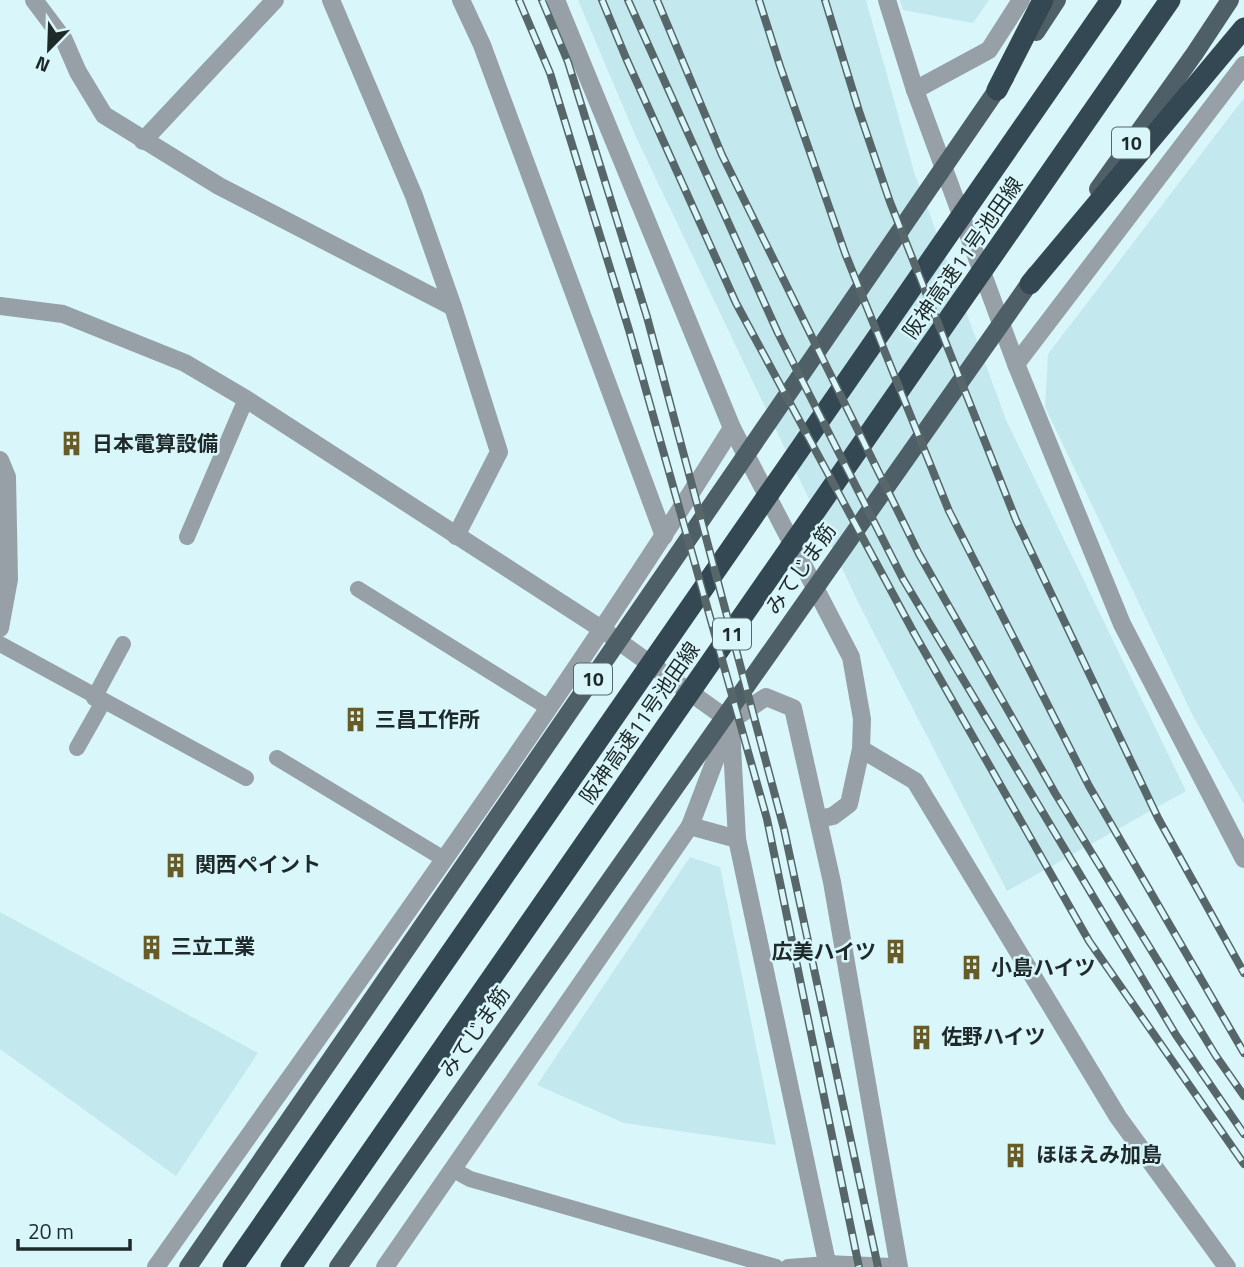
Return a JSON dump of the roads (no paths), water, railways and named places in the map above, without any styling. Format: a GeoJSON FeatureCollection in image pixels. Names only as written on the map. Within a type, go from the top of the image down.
{"type":"FeatureCollection","features":[{"type":"Feature","properties":{"kind":"highway"},"geometry":{"type":"LineString","coordinates":[[997,90],[1043,0]]}},
{"type":"Feature","properties":{"kind":"highway","name":"阪神高速11号池田線"},"geometry":{"type":"LineString","coordinates":[[233,1267],[1111,0]]}},
{"type":"Feature","properties":{"kind":"highway","name":"阪神高速11号池田線"},"geometry":{"type":"LineString","coordinates":[[292,1267],[1171,0]]}},
{"type":"Feature","properties":{"kind":"highway"},"geometry":{"type":"LineString","coordinates":[[1030,284],[1244,28]]}},
{"type":"Feature","properties":{"kind":"main road","name":"10"},"geometry":{"type":"LineString","coordinates":[[188,1267],[1057,0]]}},
{"type":"Feature","properties":{"kind":"main road","name":"みてじま筋"},"geometry":{"type":"LineString","coordinates":[[338,1267],[1230,0]]}},
{"type":"Feature","properties":{"kind":"street"},"geometry":{"type":"LineString","coordinates":[[34,0],[64,40],[78,72],[104,115],[219,186],[453,307]]}},
{"type":"Feature","properties":{"kind":"street"},"geometry":{"type":"LineString","coordinates":[[143,141],[275,0]]}},
{"type":"Feature","properties":{"kind":"street"},"geometry":{"type":"LineString","coordinates":[[331,0],[414,196],[499,452],[456,536]]}},
{"type":"Feature","properties":{"kind":"street"},"geometry":{"type":"LineString","coordinates":[[461,0],[482,46],[664,536]]}},
{"type":"Feature","properties":{"kind":"street"},"geometry":{"type":"LineString","coordinates":[[556,0],[732,428],[851,657],[862,719],[861,749],[849,804],[832,816],[818,819]]}},
{"type":"Feature","properties":{"kind":"street"},"geometry":{"type":"LineString","coordinates":[[887,0],[915,90],[1016,364],[1122,624],[1244,859]]}},
{"type":"Feature","properties":{"kind":"street"},"geometry":{"type":"LineString","coordinates":[[915,90],[989,50],[1021,0]]}},
{"type":"Feature","properties":{"kind":"street"},"geometry":{"type":"LineString","coordinates":[[1016,364],[1244,65]]}},
{"type":"Feature","properties":{"kind":"street"},"geometry":{"type":"LineString","coordinates":[[0,306],[63,314],[185,363],[246,399],[603,630],[730,721]]}},
{"type":"Feature","properties":{"kind":"street"},"geometry":{"type":"LineString","coordinates":[[156,1267],[550,708],[732,428]]}},
{"type":"Feature","properties":{"kind":"street"},"geometry":{"type":"LineString","coordinates":[[0,460],[6,477],[9,579],[0,628]]}},
{"type":"Feature","properties":{"kind":"street"},"geometry":{"type":"LineString","coordinates":[[385,1267],[690,826],[730,721],[765,697],[793,708],[835,896],[898,1267]]}},
{"type":"Feature","properties":{"kind":"street"},"geometry":{"type":"LineString","coordinates":[[730,721],[737,839],[828,1265],[890,1267]]}},
{"type":"Feature","properties":{"kind":"street"},"geometry":{"type":"LineString","coordinates":[[861,749],[915,781],[1118,1116],[1227,1267]]}},
{"type":"Feature","properties":{"kind":"street"},"geometry":{"type":"LineString","coordinates":[[690,826],[737,839]]}},
{"type":"Feature","properties":{"kind":"lane"},"geometry":{"type":"LineString","coordinates":[[187,537],[246,399]]}},
{"type":"Feature","properties":{"kind":"lane"},"geometry":{"type":"LineString","coordinates":[[358,589],[550,708]]}},
{"type":"Feature","properties":{"kind":"lane"},"geometry":{"type":"LineString","coordinates":[[0,644],[246,778]]}},
{"type":"Feature","properties":{"kind":"lane"},"geometry":{"type":"LineString","coordinates":[[77,748],[123,644]]}},
{"type":"Feature","properties":{"kind":"lane"},"geometry":{"type":"LineString","coordinates":[[277,758],[444,859]]}},
{"type":"Feature","properties":{"kind":"lane"},"geometry":{"type":"LineString","coordinates":[[452,1169],[470,1179],[776,1267]]}},
{"type":"Feature","properties":{"kind":"lane"},"geometry":{"type":"LineString","coordinates":[[788,1267],[828,1265]]}},
{"type":"Feature","properties":{"kind":"railway"},"geometry":{"type":"LineString","coordinates":[[519,0],[550,73],[629,330],[767,819],[859,1267]]}},
{"type":"Feature","properties":{"kind":"railway"},"geometry":{"type":"LineString","coordinates":[[542,0],[568,62],[647,317],[784,829],[878,1267]]}},
{"type":"Feature","properties":{"kind":"railway"},"geometry":{"type":"LineString","coordinates":[[602,0],[736,303],[914,633],[1089,941],[1244,1164]]}},
{"type":"Feature","properties":{"kind":"railway"},"geometry":{"type":"LineString","coordinates":[[628,0],[778,333],[903,579],[1176,1035],[1244,1134]]}},
{"type":"Feature","properties":{"kind":"railway"},"geometry":{"type":"LineString","coordinates":[[657,0],[722,155],[919,554],[1055,793],[1216,1056],[1244,1096]]}},
{"type":"Feature","properties":{"kind":"railway"},"geometry":{"type":"LineString","coordinates":[[759,0],[845,253],[949,511],[1089,786],[1244,1053]]}},
{"type":"Feature","properties":{"kind":"railway"},"geometry":{"type":"LineString","coordinates":[[825,0],[890,202],[1016,520],[1158,818],[1244,973]]}},
{"type":"Feature","properties":{"kind":"place","name":"日本電算設備"},"geometry":{"type":"Point","coordinates":[72,444]}},
{"type":"Feature","properties":{"kind":"place","name":"三昌工作所"},"geometry":{"type":"Point","coordinates":[355,720]}},
{"type":"Feature","properties":{"kind":"place","name":"関西ペイント"},"geometry":{"type":"Point","coordinates":[175,865]}},
{"type":"Feature","properties":{"kind":"place","name":"三立工業"},"geometry":{"type":"Point","coordinates":[151,947]}},
{"type":"Feature","properties":{"kind":"place","name":"広美ハイツ"},"geometry":{"type":"Point","coordinates":[896,952]}},
{"type":"Feature","properties":{"kind":"place","name":"小島ハイツ"},"geometry":{"type":"Point","coordinates":[971,968]}},
{"type":"Feature","properties":{"kind":"place","name":"佐野ハイツ"},"geometry":{"type":"Point","coordinates":[921,1037]}},
{"type":"Feature","properties":{"kind":"place","name":"ほほえみ加島"},"geometry":{"type":"Point","coordinates":[1016,1155]}}]}
